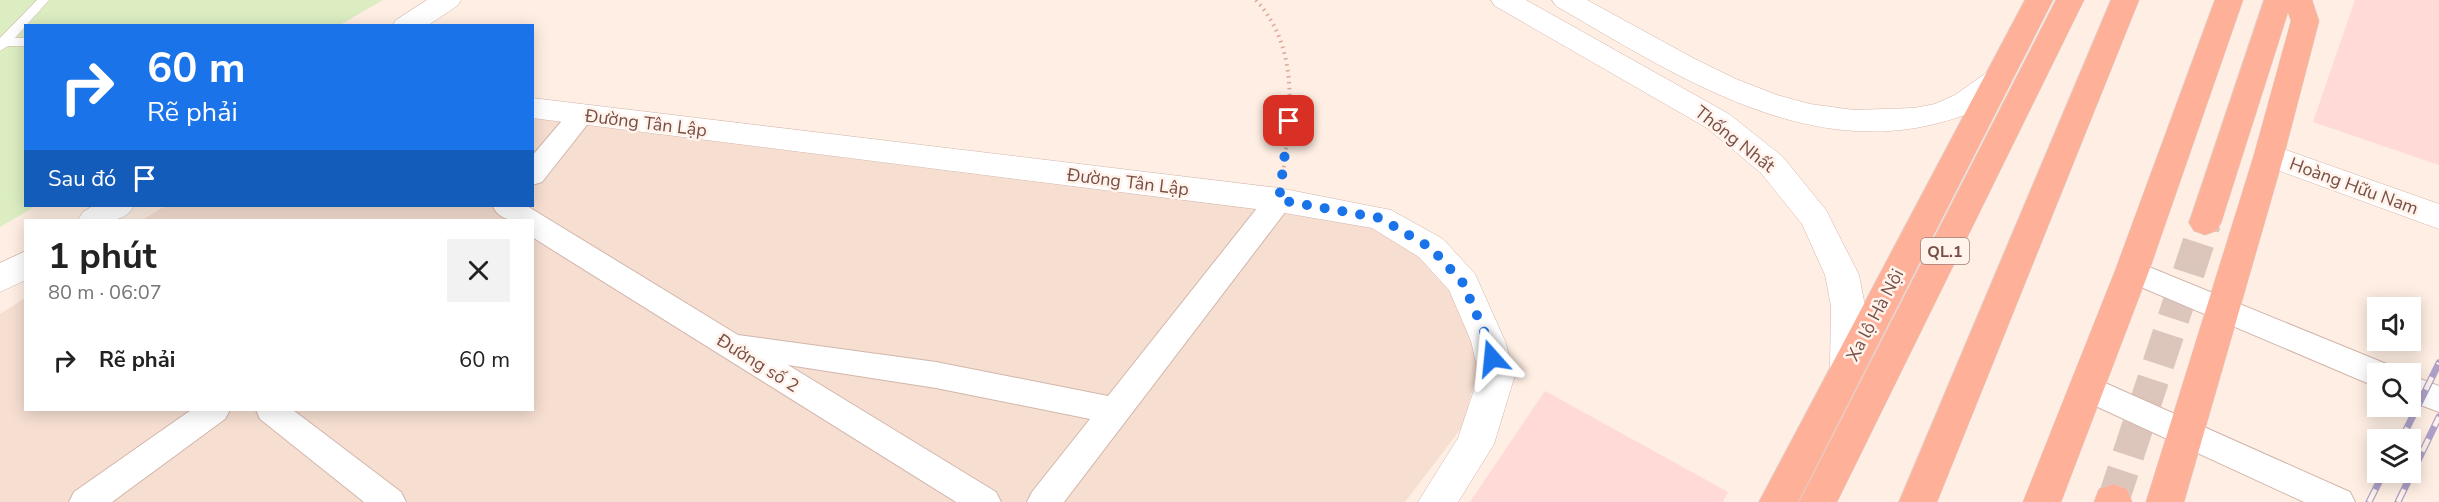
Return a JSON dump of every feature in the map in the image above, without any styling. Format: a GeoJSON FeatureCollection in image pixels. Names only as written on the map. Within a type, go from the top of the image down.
{"type":"FeatureCollection","features":[{"type":"Feature","properties":{"kind":"highway","name":"Xa lộ Hà Nội"},"geometry":{"type":"LineString","coordinates":[[1778,502],[2039,0]]}},
{"type":"Feature","properties":{"kind":"highway","name":"Xa lộ Hà Nội"},"geometry":{"type":"LineString","coordinates":[[1818,502],[2070,0]]}},
{"type":"Feature","properties":{"kind":"highway"},"geometry":{"type":"LineString","coordinates":[[1918,502],[1944,434],[2126,0]]}},
{"type":"Feature","properties":{"kind":"highway"},"geometry":{"type":"LineString","coordinates":[[2042,502],[2132,271],[2229,0]]}},
{"type":"Feature","properties":{"kind":"highway"},"geometry":{"type":"LineString","coordinates":[[2205,223],[2278,0]]}},
{"type":"Feature","properties":{"kind":"highway"},"geometry":{"type":"LineString","coordinates":[[2164,502],[2269,155],[2305,21],[2298,0]]}},
{"type":"Feature","properties":{"kind":"highway"},"geometry":{"type":"LineString","coordinates":[[1925,219],[1954,234]]}},
{"type":"Feature","properties":{"kind":"street"},"geometry":{"type":"LineString","coordinates":[[409,24],[447,0]]}},
{"type":"Feature","properties":{"kind":"street","name":"Thống Nhất"},"geometry":{"type":"LineString","coordinates":[[1505,0],[1719,121],[1772,165],[1815,218],[1842,275],[1848,306],[1848,367]]}},
{"type":"Feature","properties":{"kind":"street","name":"Thống Nhất"},"geometry":{"type":"LineString","coordinates":[[1566,0],[1707,77],[1758,101],[1786,110],[1844,121],[1873,123],[1926,117],[1950,111],[1986,91],[1999,78]]}},
{"type":"Feature","properties":{"kind":"street"},"geometry":{"type":"LineString","coordinates":[[1689,103],[1707,77]]}},
{"type":"Feature","properties":{"kind":"street","name":"Đường Tân Lập"},"geometry":{"type":"LineString","coordinates":[[534,108],[1279,200],[1380,218],[1431,248],[1463,283],[1488,341],[1497,375],[1475,444],[1437,502]]}},
{"type":"Feature","properties":{"kind":"street"},"geometry":{"type":"LineString","coordinates":[[534,173],[581,115]]}},
{"type":"Feature","properties":{"kind":"street","name":"Hoàng Hữu Nam"},"geometry":{"type":"LineString","coordinates":[[2269,155],[2439,217]]}},
{"type":"Feature","properties":{"kind":"street"},"geometry":{"type":"LineString","coordinates":[[1044,502],[1113,410],[1279,200]]}},
{"type":"Feature","properties":{"kind":"street"},"geometry":{"type":"LineString","coordinates":[[96,219],[116,207]]}},
{"type":"Feature","properties":{"kind":"street","name":"Đường số 2"},"geometry":{"type":"LineString","coordinates":[[534,228],[984,502]]}},
{"type":"Feature","properties":{"kind":"street"},"geometry":{"type":"LineString","coordinates":[[0,279],[24,264]]}},
{"type":"Feature","properties":{"kind":"street"},"geometry":{"type":"LineString","coordinates":[[2132,271],[2367,369]]}},
{"type":"Feature","properties":{"kind":"street"},"geometry":{"type":"LineString","coordinates":[[729,345],[936,375],[1113,410]]}},
{"type":"Feature","properties":{"kind":"street"},"geometry":{"type":"LineString","coordinates":[[2085,387],[2338,502]]}},
{"type":"Feature","properties":{"kind":"street"},"geometry":{"type":"LineString","coordinates":[[2421,392],[2439,399]]}},
{"type":"Feature","properties":{"kind":"street"},"geometry":{"type":"LineString","coordinates":[[86,502],[213,411]]}},
{"type":"Feature","properties":{"kind":"street"},"geometry":{"type":"LineString","coordinates":[[272,411],[389,502]]}},
{"type":"Feature","properties":{"kind":"lane"},"geometry":{"type":"LineString","coordinates":[[2,44],[43,0]]}},
{"type":"Feature","properties":{"kind":"lane"},"geometry":{"type":"LineString","coordinates":[[2,44],[24,42]]}},
{"type":"Feature","properties":{"kind":"path"},"geometry":{"type":"LineString","coordinates":[[1256,0],[1275,25],[1287,61],[1290,108],[1279,200]]}},
{"type":"Feature","properties":{"kind":"shaded area"},"geometry":{"type":"Polygon","coordinates":[[[2355,0],[2439,0],[2439,165],[2313,122],[2355,0]]]}},
{"type":"Feature","properties":{"kind":"shaded area"},"geometry":{"type":"Polygon","coordinates":[[[534,117],[1398,226],[1459,275],[1482,356],[1462,427],[1405,502],[0,502],[0,314],[24,299],[24,411],[534,411],[534,219],[144,219],[163,207],[534,207],[534,117]]]}},
{"type":"Feature","properties":{"kind":"shaded area"},"geometry":{"type":"Polygon","coordinates":[[[1545,391],[1728,492],[1723,502],[1470,502],[1545,391]]]}},
{"type":"Feature","properties":{"kind":"green space"},"geometry":{"type":"Polygon","coordinates":[[[0,0],[383,0],[342,24],[24,24],[24,207],[34,207],[0,227],[0,0]]]}},
{"type":"Feature","properties":{"kind":"tunnel"},"geometry":{"type":"LineString","coordinates":[[2113,501],[2205,223]]}},
{"type":"Feature","properties":{"kind":"railway"},"geometry":{"type":"LineString","coordinates":[[2406,429],[2439,363]]}},
{"type":"Feature","properties":{"kind":"railway"},"geometry":{"type":"LineString","coordinates":[[2398,502],[2439,417]]}},
{"type":"Feature","properties":{"kind":"railway"},"geometry":{"type":"LineString","coordinates":[[2369,502],[2378,483]]}},
{"type":"Feature","properties":{"kind":"route"},"geometry":{"type":"LineString","coordinates":[[1289,121],[1279,200],[1380,218],[1431,248],[1463,283],[1488,341],[1492,358]]}}]}
